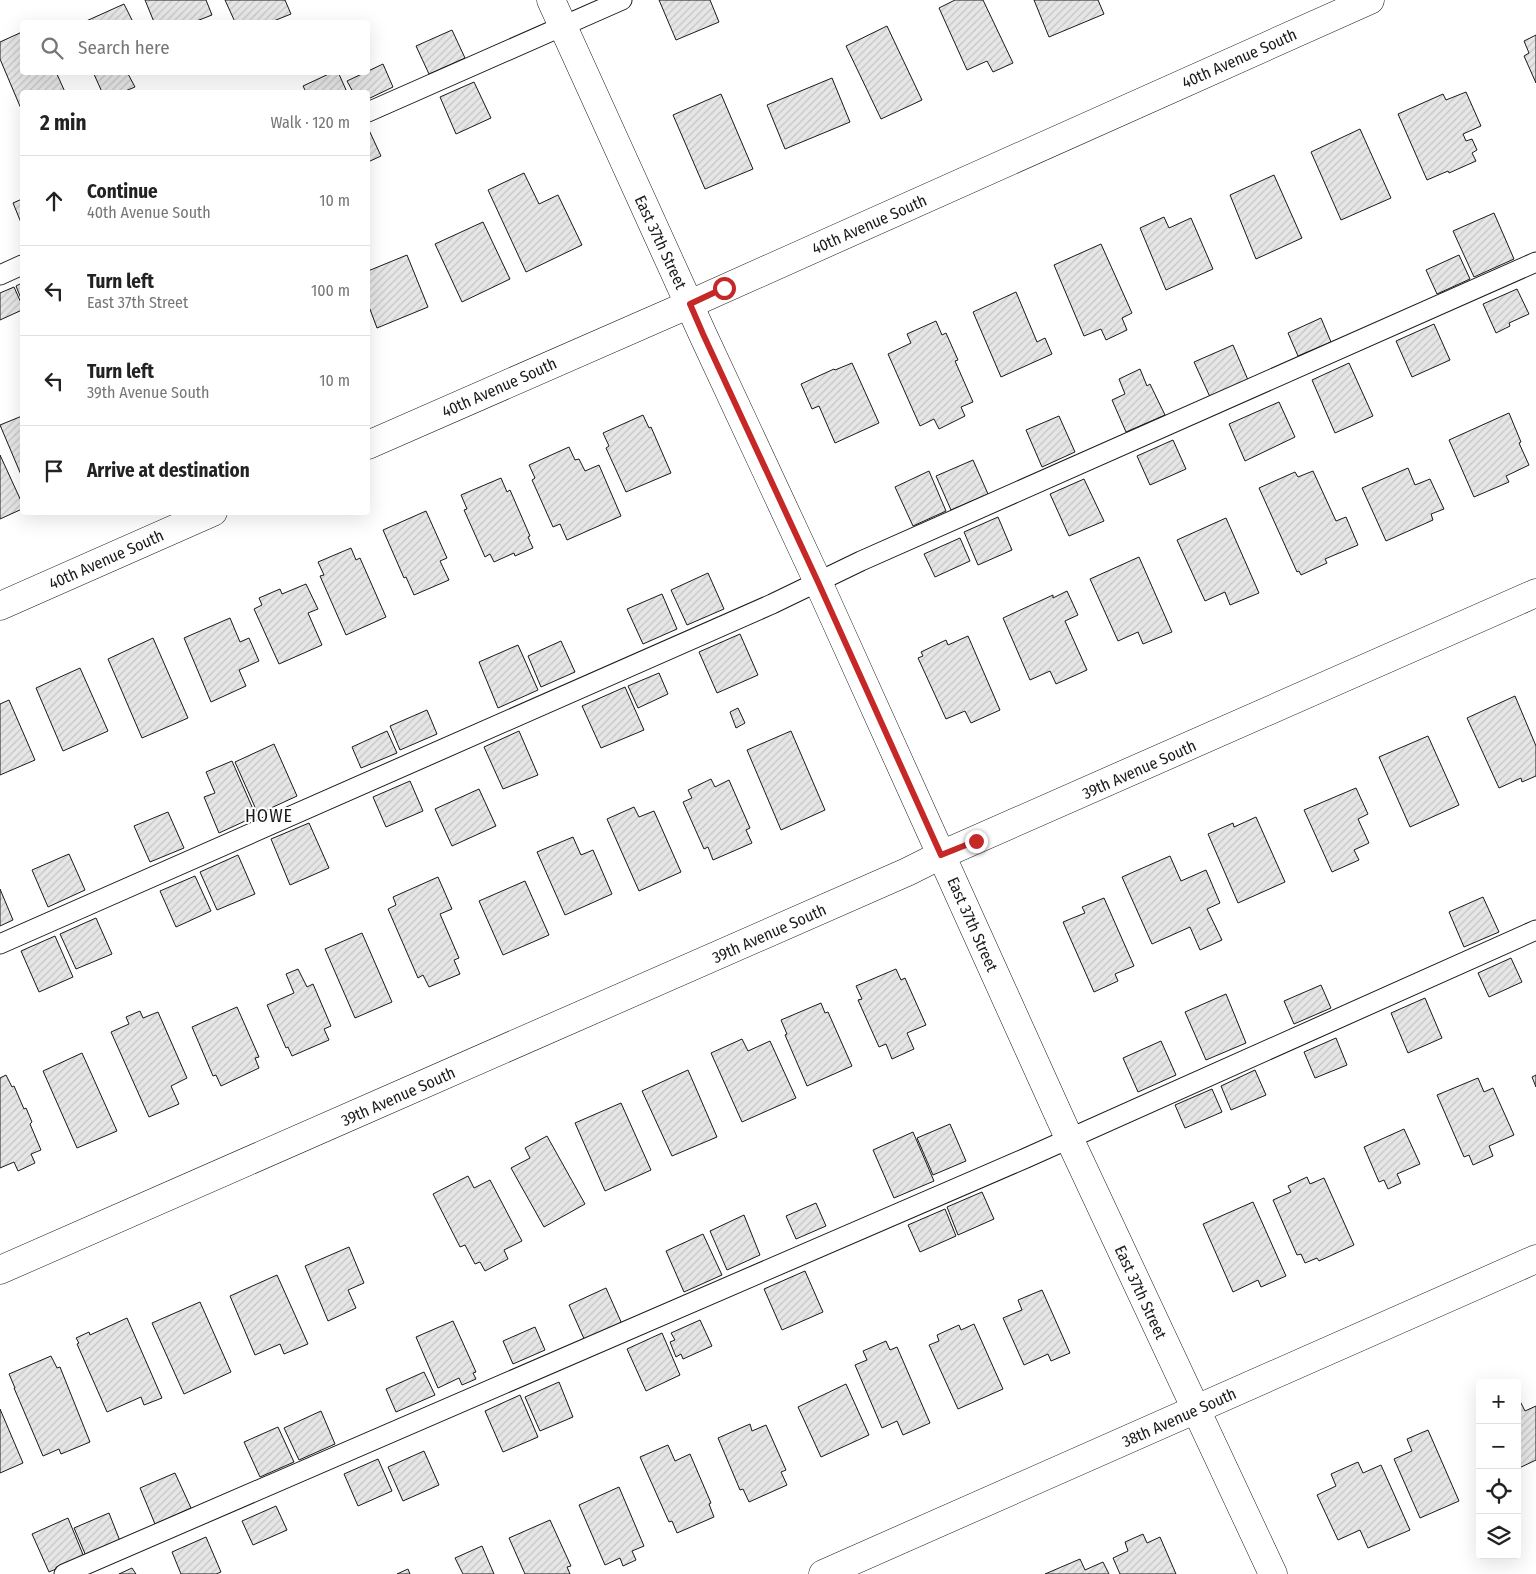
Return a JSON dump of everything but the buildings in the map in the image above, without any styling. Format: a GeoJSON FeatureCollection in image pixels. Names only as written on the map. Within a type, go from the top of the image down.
{"type":"FeatureCollection","features":[{"type":"Feature","properties":{"kind":"street","name":"East 37th Street"},"geometry":{"type":"LineString","coordinates":[[551,0],[941,855],[958,888],[1069,1138],[1273,1574]]}},
{"type":"Feature","properties":{"kind":"street","name":"40th Avenue South"},"geometry":{"type":"LineString","coordinates":[[370,444],[690,304],[1370,0]]}},
{"type":"Feature","properties":{"kind":"street","name":"40th Avenue South"},"geometry":{"type":"LineString","coordinates":[[0,606],[205,515]]}},
{"type":"Feature","properties":{"kind":"street","name":"39th Avenue South"},"geometry":{"type":"LineString","coordinates":[[0,1270],[898,876],[941,855],[1536,593]]}},
{"type":"Feature","properties":{"kind":"street","name":"38th Avenue South"},"geometry":{"type":"LineString","coordinates":[[823,1574],[1536,1259]]}},
{"type":"Feature","properties":{"kind":"lane"},"geometry":{"type":"LineString","coordinates":[[370,111],[622,0]]}},
{"type":"Feature","properties":{"kind":"lane"},"geometry":{"type":"LineString","coordinates":[[0,944],[1536,262]]}},
{"type":"Feature","properties":{"kind":"lane"},"geometry":{"type":"LineString","coordinates":[[0,275],[20,266]]}},
{"type":"Feature","properties":{"kind":"lane"},"geometry":{"type":"LineString","coordinates":[[64,1574],[1017,1162],[1536,930]]}},
{"type":"Feature","properties":{"kind":"district","name":"HOWE"},"geometry":{"type":"Point","coordinates":[269,816]}},
{"type":"Feature","properties":{"kind":"route"},"geometry":{"type":"LineString","coordinates":[[724,288],[690,304],[703,334],[818,582],[941,855],[976,841]]}}]}
